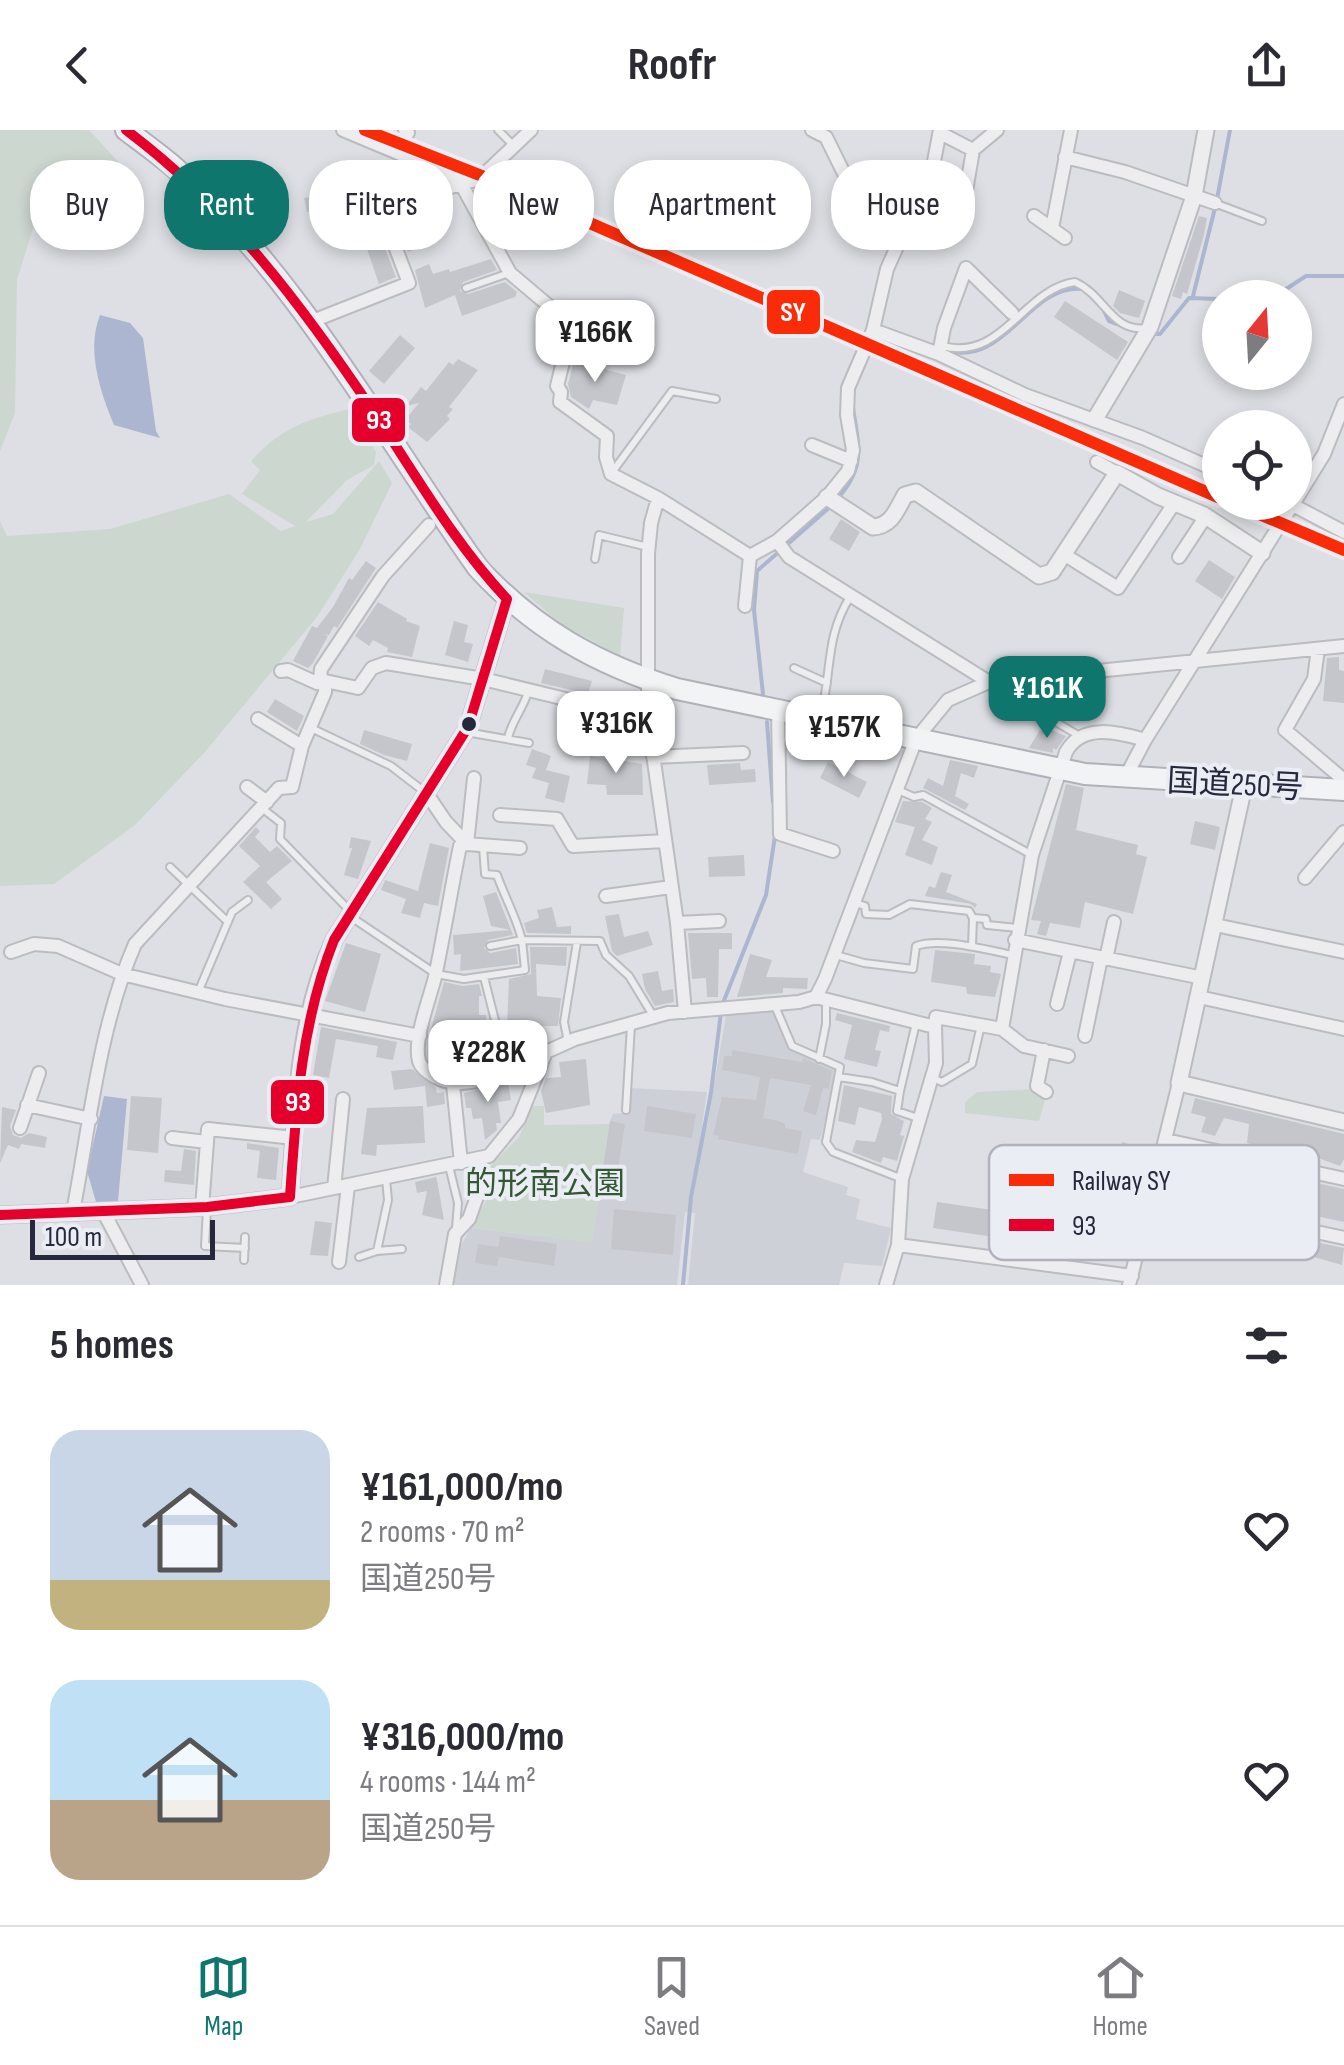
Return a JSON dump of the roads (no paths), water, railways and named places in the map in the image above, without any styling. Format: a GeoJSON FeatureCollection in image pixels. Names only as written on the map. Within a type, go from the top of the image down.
{"type":"FeatureCollection","features":[{"type":"Feature","properties":{"kind":"highway","name":"国道250号"},"geometry":{"type":"LineString","coordinates":[[126,130],[175,168],[246,242],[310,322],[478,568],[507,600],[563,642],[618,670],[677,690],[1060,769],[1125,778],[1344,790]]}},
{"type":"Feature","properties":{"kind":"street"},"geometry":{"type":"LineString","coordinates":[[342,130],[460,182],[510,272],[549,306],[564,347],[557,386],[560,402],[607,436],[606,457],[611,474],[658,498],[750,556]]}},
{"type":"Feature","properties":{"kind":"street"},"geometry":{"type":"LineString","coordinates":[[310,322],[409,283],[380,207],[478,179],[532,130]]}},
{"type":"Feature","properties":{"kind":"street"},"geometry":{"type":"LineString","coordinates":[[750,556],[781,546],[832,501],[848,472],[853,450],[847,415],[848,388],[873,330],[883,282],[899,242],[860,206],[826,136],[812,130]]}},
{"type":"Feature","properties":{"kind":"street"},"geometry":{"type":"LineString","coordinates":[[971,160],[973,150],[997,130]]}},
{"type":"Feature","properties":{"kind":"street"},"geometry":{"type":"LineString","coordinates":[[1052,228],[1071,130]]}},
{"type":"Feature","properties":{"kind":"street"},"geometry":{"type":"LineString","coordinates":[[1095,419],[1148,333],[1194,196],[1202,131]]}},
{"type":"Feature","properties":{"kind":"street"},"geometry":{"type":"LineString","coordinates":[[934,160],[940,132],[973,150]]}},
{"type":"Feature","properties":{"kind":"street"},"geometry":{"type":"LineString","coordinates":[[1065,157],[1125,172],[1221,205]]}},
{"type":"Feature","properties":{"kind":"street"},"geometry":{"type":"LineString","coordinates":[[1034,216],[1065,238]]}},
{"type":"Feature","properties":{"kind":"street"},"geometry":{"type":"LineString","coordinates":[[940,349],[966,268],[992,304],[1012,313]]}},
{"type":"Feature","properties":{"kind":"street"},"geometry":{"type":"LineString","coordinates":[[873,330],[940,349],[1025,395],[1095,419],[1202,464]]}},
{"type":"Feature","properties":{"kind":"street"},"geometry":{"type":"LineString","coordinates":[[1312,473],[1344,404]]}},
{"type":"Feature","properties":{"kind":"street"},"geometry":{"type":"LineString","coordinates":[[812,444],[850,461]]}},
{"type":"Feature","properties":{"kind":"street"},"geometry":{"type":"LineString","coordinates":[[1097,462],[1202,514]]}},
{"type":"Feature","properties":{"kind":"street"},"geometry":{"type":"LineString","coordinates":[[832,501],[873,527],[888,524],[906,494],[916,492],[1039,576],[1052,572],[1117,473]]}},
{"type":"Feature","properties":{"kind":"street"},"geometry":{"type":"LineString","coordinates":[[658,498],[649,547],[648,719],[677,923],[685,1012]]}},
{"type":"Feature","properties":{"kind":"street"},"geometry":{"type":"LineString","coordinates":[[1065,554],[1118,588],[1175,502]]}},
{"type":"Feature","properties":{"kind":"street"},"geometry":{"type":"LineString","coordinates":[[1312,514],[1344,532]]}},
{"type":"Feature","properties":{"kind":"street"},"geometry":{"type":"LineString","coordinates":[[1179,556],[1203,520]]}},
{"type":"Feature","properties":{"kind":"street"},"geometry":{"type":"LineString","coordinates":[[1212,520],[1262,553]]}},
{"type":"Feature","properties":{"kind":"street"},"geometry":{"type":"LineString","coordinates":[[1125,778],[1144,740],[1282,520]]}},
{"type":"Feature","properties":{"kind":"street"},"geometry":{"type":"LineString","coordinates":[[73,1212],[122,974],[135,944],[279,788],[292,787],[302,746],[325,692],[321,669],[387,572],[429,525]]}},
{"type":"Feature","properties":{"kind":"street"},"geometry":{"type":"LineString","coordinates":[[781,546],[850,596],[989,682]]}},
{"type":"Feature","properties":{"kind":"street"},"geometry":{"type":"LineString","coordinates":[[745,606],[750,556]]}},
{"type":"Feature","properties":{"kind":"street"},"geometry":{"type":"LineString","coordinates":[[290,1197],[308,1014],[324,962],[465,732],[507,600]]}},
{"type":"Feature","properties":{"kind":"street"},"geometry":{"type":"LineString","coordinates":[[820,999],[916,740],[948,700],[989,682],[1344,646]]}},
{"type":"Feature","properties":{"kind":"street"},"geometry":{"type":"LineString","coordinates":[[1318,648],[1314,679],[1285,730],[1344,780]]}},
{"type":"Feature","properties":{"kind":"street"},"geometry":{"type":"LineString","coordinates":[[281,671],[288,670],[317,684],[323,680],[358,688],[372,668],[386,663],[482,679],[648,719]]}},
{"type":"Feature","properties":{"kind":"street"},"geometry":{"type":"LineString","coordinates":[[778,710],[780,834],[833,851]]}},
{"type":"Feature","properties":{"kind":"street"},"geometry":{"type":"LineString","coordinates":[[258,719],[302,746]]}},
{"type":"Feature","properties":{"kind":"street"},"geometry":{"type":"LineString","coordinates":[[1002,1030],[1032,855],[1066,752],[1078,735],[1102,732],[1144,740]]}},
{"type":"Feature","properties":{"kind":"street"},"geometry":{"type":"LineString","coordinates":[[653,757],[743,753]]}},
{"type":"Feature","properties":{"kind":"street"},"geometry":{"type":"LineString","coordinates":[[467,844],[474,778]]}},
{"type":"Feature","properties":{"kind":"street"},"geometry":{"type":"LineString","coordinates":[[1165,1145],[1244,786]]}},
{"type":"Feature","properties":{"kind":"street"},"geometry":{"type":"LineString","coordinates":[[248,787],[264,805]]}},
{"type":"Feature","properties":{"kind":"street"},"geometry":{"type":"LineString","coordinates":[[427,794],[467,844]]}},
{"type":"Feature","properties":{"kind":"street"},"geometry":{"type":"LineString","coordinates":[[500,815],[558,819],[573,846],[665,841]]}},
{"type":"Feature","properties":{"kind":"street"},"geometry":{"type":"LineString","coordinates":[[1305,878],[1339,849],[1344,832]]}},
{"type":"Feature","properties":{"kind":"street"},"geometry":{"type":"LineString","coordinates":[[520,848],[460,846],[420,1036],[419,1060],[426,1070],[453,1084],[508,1072],[568,1042],[685,1012],[820,999],[934,1027]]}},
{"type":"Feature","properties":{"kind":"street"},"geometry":{"type":"LineString","coordinates":[[606,896],[670,887]]}},
{"type":"Feature","properties":{"kind":"street"},"geometry":{"type":"LineString","coordinates":[[677,923],[719,921]]}},
{"type":"Feature","properties":{"kind":"street"},"geometry":{"type":"LineString","coordinates":[[1086,1036],[1114,922]]}},
{"type":"Feature","properties":{"kind":"street"},"geometry":{"type":"LineString","coordinates":[[1215,925],[1344,952]]}},
{"type":"Feature","properties":{"kind":"street"},"geometry":{"type":"LineString","coordinates":[[1015,941],[1203,978]]}},
{"type":"Feature","properties":{"kind":"street"},"geometry":{"type":"LineString","coordinates":[[12,952],[34,944],[58,946],[122,974],[420,1036]]}},
{"type":"Feature","properties":{"kind":"street"},"geometry":{"type":"LineString","coordinates":[[1057,1004],[1070,952]]}},
{"type":"Feature","properties":{"kind":"street"},"geometry":{"type":"LineString","coordinates":[[1198,997],[1344,1029]]}},
{"type":"Feature","properties":{"kind":"street"},"geometry":{"type":"LineString","coordinates":[[886,1285],[898,1244],[902,1179],[936,1063],[936,1017],[1002,1030],[1024,1046],[1068,1056]]}},
{"type":"Feature","properties":{"kind":"street"},"geometry":{"type":"LineString","coordinates":[[1044,1050],[1037,1086],[1046,1092]]}},
{"type":"Feature","properties":{"kind":"street"},"geometry":{"type":"LineString","coordinates":[[0,1215],[205,1207],[290,1197],[490,1156],[509,1136],[546,1052]]}},
{"type":"Feature","properties":{"kind":"street"},"geometry":{"type":"LineString","coordinates":[[20,1128],[38,1073]]}},
{"type":"Feature","properties":{"kind":"street"},"geometry":{"type":"LineString","coordinates":[[1179,1083],[1344,1122]]}},
{"type":"Feature","properties":{"kind":"street"},"geometry":{"type":"LineString","coordinates":[[446,1285],[456,1234],[475,1206],[479,1191],[462,1163],[453,1084]]}},
{"type":"Feature","properties":{"kind":"street"},"geometry":{"type":"LineString","coordinates":[[339,1262],[343,1099]]}},
{"type":"Feature","properties":{"kind":"street"},"geometry":{"type":"LineString","coordinates":[[28,1106],[91,1119]]}},
{"type":"Feature","properties":{"kind":"street"},"geometry":{"type":"LineString","coordinates":[[205,1207],[208,1129],[294,1138]]}},
{"type":"Feature","properties":{"kind":"street"},"geometry":{"type":"LineString","coordinates":[[172,1138],[208,1142]]}},
{"type":"Feature","properties":{"kind":"street"},"geometry":{"type":"LineString","coordinates":[[1166,1140],[1189,1145]]}},
{"type":"Feature","properties":{"kind":"street"},"geometry":{"type":"LineString","coordinates":[[1319,1174],[1344,1179]]}},
{"type":"Feature","properties":{"kind":"street"},"geometry":{"type":"LineString","coordinates":[[103,1211],[142,1285]]}},
{"type":"Feature","properties":{"kind":"street"},"geometry":{"type":"LineString","coordinates":[[1319,1233],[1344,1238]]}},
{"type":"Feature","properties":{"kind":"street"},"geometry":{"type":"LineString","coordinates":[[898,1244],[989,1259]]}},
{"type":"Feature","properties":{"kind":"street"},"geometry":{"type":"LineString","coordinates":[[998,1260],[1130,1281]]}},
{"type":"Feature","properties":{"kind":"lane"},"geometry":{"type":"LineString","coordinates":[[498,130],[514,146]]}},
{"type":"Feature","properties":{"kind":"lane"},"geometry":{"type":"LineString","coordinates":[[1221,205],[1262,220]]}},
{"type":"Feature","properties":{"kind":"lane"},"geometry":{"type":"LineString","coordinates":[[466,288],[510,272]]}},
{"type":"Feature","properties":{"kind":"lane"},"geometry":{"type":"LineString","coordinates":[[940,349],[964,348],[998,338],[1048,291],[1076,282],[1097,294],[1121,324],[1148,333]]}},
{"type":"Feature","properties":{"kind":"lane"},"geometry":{"type":"LineString","coordinates":[[564,347],[598,352]]}},
{"type":"Feature","properties":{"kind":"lane"},"geometry":{"type":"LineString","coordinates":[[611,474],[672,391],[716,399]]}},
{"type":"Feature","properties":{"kind":"lane"},"geometry":{"type":"LineString","coordinates":[[595,559],[600,535],[649,547]]}},
{"type":"Feature","properties":{"kind":"lane"},"geometry":{"type":"LineString","coordinates":[[820,717],[832,634],[850,596]]}},
{"type":"Feature","properties":{"kind":"lane"},"geometry":{"type":"LineString","coordinates":[[794,668],[827,682]]}},
{"type":"Feature","properties":{"kind":"lane"},"geometry":{"type":"LineString","coordinates":[[989,682],[1078,735]]}},
{"type":"Feature","properties":{"kind":"lane"},"geometry":{"type":"LineString","coordinates":[[508,738],[528,690]]}},
{"type":"Feature","properties":{"kind":"lane"},"geometry":{"type":"LineString","coordinates":[[310,728],[391,766],[427,794]]}},
{"type":"Feature","properties":{"kind":"lane"},"geometry":{"type":"LineString","coordinates":[[465,732],[529,743]]}},
{"type":"Feature","properties":{"kind":"lane"},"geometry":{"type":"LineString","coordinates":[[896,789],[914,797],[924,795],[1032,855]]}},
{"type":"Feature","properties":{"kind":"lane"},"geometry":{"type":"LineString","coordinates":[[264,805],[281,823],[280,839],[351,915],[436,974],[464,979],[525,970],[516,914],[506,902],[496,875],[485,874],[483,847]]}},
{"type":"Feature","properties":{"kind":"lane"},"geometry":{"type":"LineString","coordinates":[[170,867],[228,922]]}},
{"type":"Feature","properties":{"kind":"lane"},"geometry":{"type":"LineString","coordinates":[[198,992],[232,912],[248,900]]}},
{"type":"Feature","properties":{"kind":"lane"},"geometry":{"type":"LineString","coordinates":[[854,902],[866,906],[866,914],[889,915],[910,904],[969,910],[973,918],[972,946]]}},
{"type":"Feature","properties":{"kind":"lane"},"geometry":{"type":"LineString","coordinates":[[973,918],[986,919],[987,924],[1015,941]]}},
{"type":"Feature","properties":{"kind":"lane"},"geometry":{"type":"LineString","coordinates":[[490,946],[522,940],[600,941],[606,955],[629,976],[654,1017]]}},
{"type":"Feature","properties":{"kind":"lane"},"geometry":{"type":"LineString","coordinates":[[835,954],[914,969],[916,946],[924,943],[972,946],[1015,941]]}},
{"type":"Feature","properties":{"kind":"lane"},"geometry":{"type":"LineString","coordinates":[[568,1042],[564,1022],[577,942]]}},
{"type":"Feature","properties":{"kind":"lane"},"geometry":{"type":"LineString","coordinates":[[484,978],[508,1072]]}},
{"type":"Feature","properties":{"kind":"lane"},"geometry":{"type":"LineString","coordinates":[[819,1059],[826,1024],[820,999]]}},
{"type":"Feature","properties":{"kind":"lane"},"geometry":{"type":"LineString","coordinates":[[775,1004],[792,1046],[840,1067],[826,1142],[833,1152],[902,1179]]}},
{"type":"Feature","properties":{"kind":"lane"},"geometry":{"type":"LineString","coordinates":[[916,1022],[897,1111],[922,1119]]}},
{"type":"Feature","properties":{"kind":"lane"},"geometry":{"type":"LineString","coordinates":[[626,1110],[631,1023]]}},
{"type":"Feature","properties":{"kind":"lane"},"geometry":{"type":"LineString","coordinates":[[931,1078],[942,1082],[972,1064],[981,1026]]}},
{"type":"Feature","properties":{"kind":"lane"},"geometry":{"type":"LineString","coordinates":[[839,1077],[900,1091]]}},
{"type":"Feature","properties":{"kind":"lane"},"geometry":{"type":"LineString","coordinates":[[456,1234],[462,1163]]}},
{"type":"Feature","properties":{"kind":"lane"},"geometry":{"type":"LineString","coordinates":[[377,1251],[388,1200],[386,1179]]}},
{"type":"Feature","properties":{"kind":"lane"},"geometry":{"type":"LineString","coordinates":[[205,1207],[205,1246],[244,1248]]}},
{"type":"Feature","properties":{"kind":"lane"},"geometry":{"type":"LineString","coordinates":[[244,1260],[246,1236]]}},
{"type":"Feature","properties":{"kind":"lane"},"geometry":{"type":"LineString","coordinates":[[359,1257],[377,1251],[402,1250]]}},
{"type":"Feature","properties":{"kind":"water"},"geometry":{"type":"Polygon","coordinates":[[[100,315],[130,323],[143,338],[160,438],[114,425],[95,356],[100,315]]]}},
{"type":"Feature","properties":{"kind":"water"},"geometry":{"type":"Polygon","coordinates":[[[104,1096],[127,1099],[118,1201],[96,1202],[87,1171],[104,1096]]]}},
{"type":"Feature","properties":{"kind":"waterway"},"geometry":{"type":"LineString","coordinates":[[1217,199],[1230,130]]}},
{"type":"Feature","properties":{"kind":"waterway"},"geometry":{"type":"LineString","coordinates":[[1193,296],[1215,208]]}},
{"type":"Feature","properties":{"kind":"waterway"},"geometry":{"type":"LineString","coordinates":[[1300,280],[1306,276],[1344,276]]}},
{"type":"Feature","properties":{"kind":"waterway"},"geometry":{"type":"LineString","coordinates":[[945,350],[966,353],[985,348],[1047,299],[1064,291],[1083,289]]}},
{"type":"Feature","properties":{"kind":"waterway"},"geometry":{"type":"LineString","coordinates":[[1154,334],[1160,334],[1189,298],[1202,298]]}},
{"type":"Feature","properties":{"kind":"waterway"},"geometry":{"type":"LineString","coordinates":[[1101,305],[1109,321],[1139,332]]}},
{"type":"Feature","properties":{"kind":"waterway"},"geometry":{"type":"LineString","coordinates":[[836,500],[852,478],[858,457],[853,408]]}},
{"type":"Feature","properties":{"kind":"waterway"},"geometry":{"type":"LineString","coordinates":[[763,694],[754,610],[757,571],[830,507]]}},
{"type":"Feature","properties":{"kind":"waterway"},"geometry":{"type":"LineString","coordinates":[[767,722],[773,802]]}},
{"type":"Feature","properties":{"kind":"waterway"},"geometry":{"type":"LineString","coordinates":[[723,1003],[766,895],[775,836]]}},
{"type":"Feature","properties":{"kind":"waterway"},"geometry":{"type":"LineString","coordinates":[[683,1285],[691,1197],[711,1093],[721,1012]]}},
{"type":"Feature","properties":{"kind":"rail line","name":"SY"},"geometry":{"type":"LineString","coordinates":[[365,130],[482,176],[1202,490]]}},
{"type":"Feature","properties":{"kind":"rail line","name":"SY"},"geometry":{"type":"LineString","coordinates":[[1273,520],[1344,550]]}},
{"type":"Feature","properties":{"kind":"park label","name":"的形南公園"},"geometry":{"type":"Point","coordinates":[545,1184]}}]}
